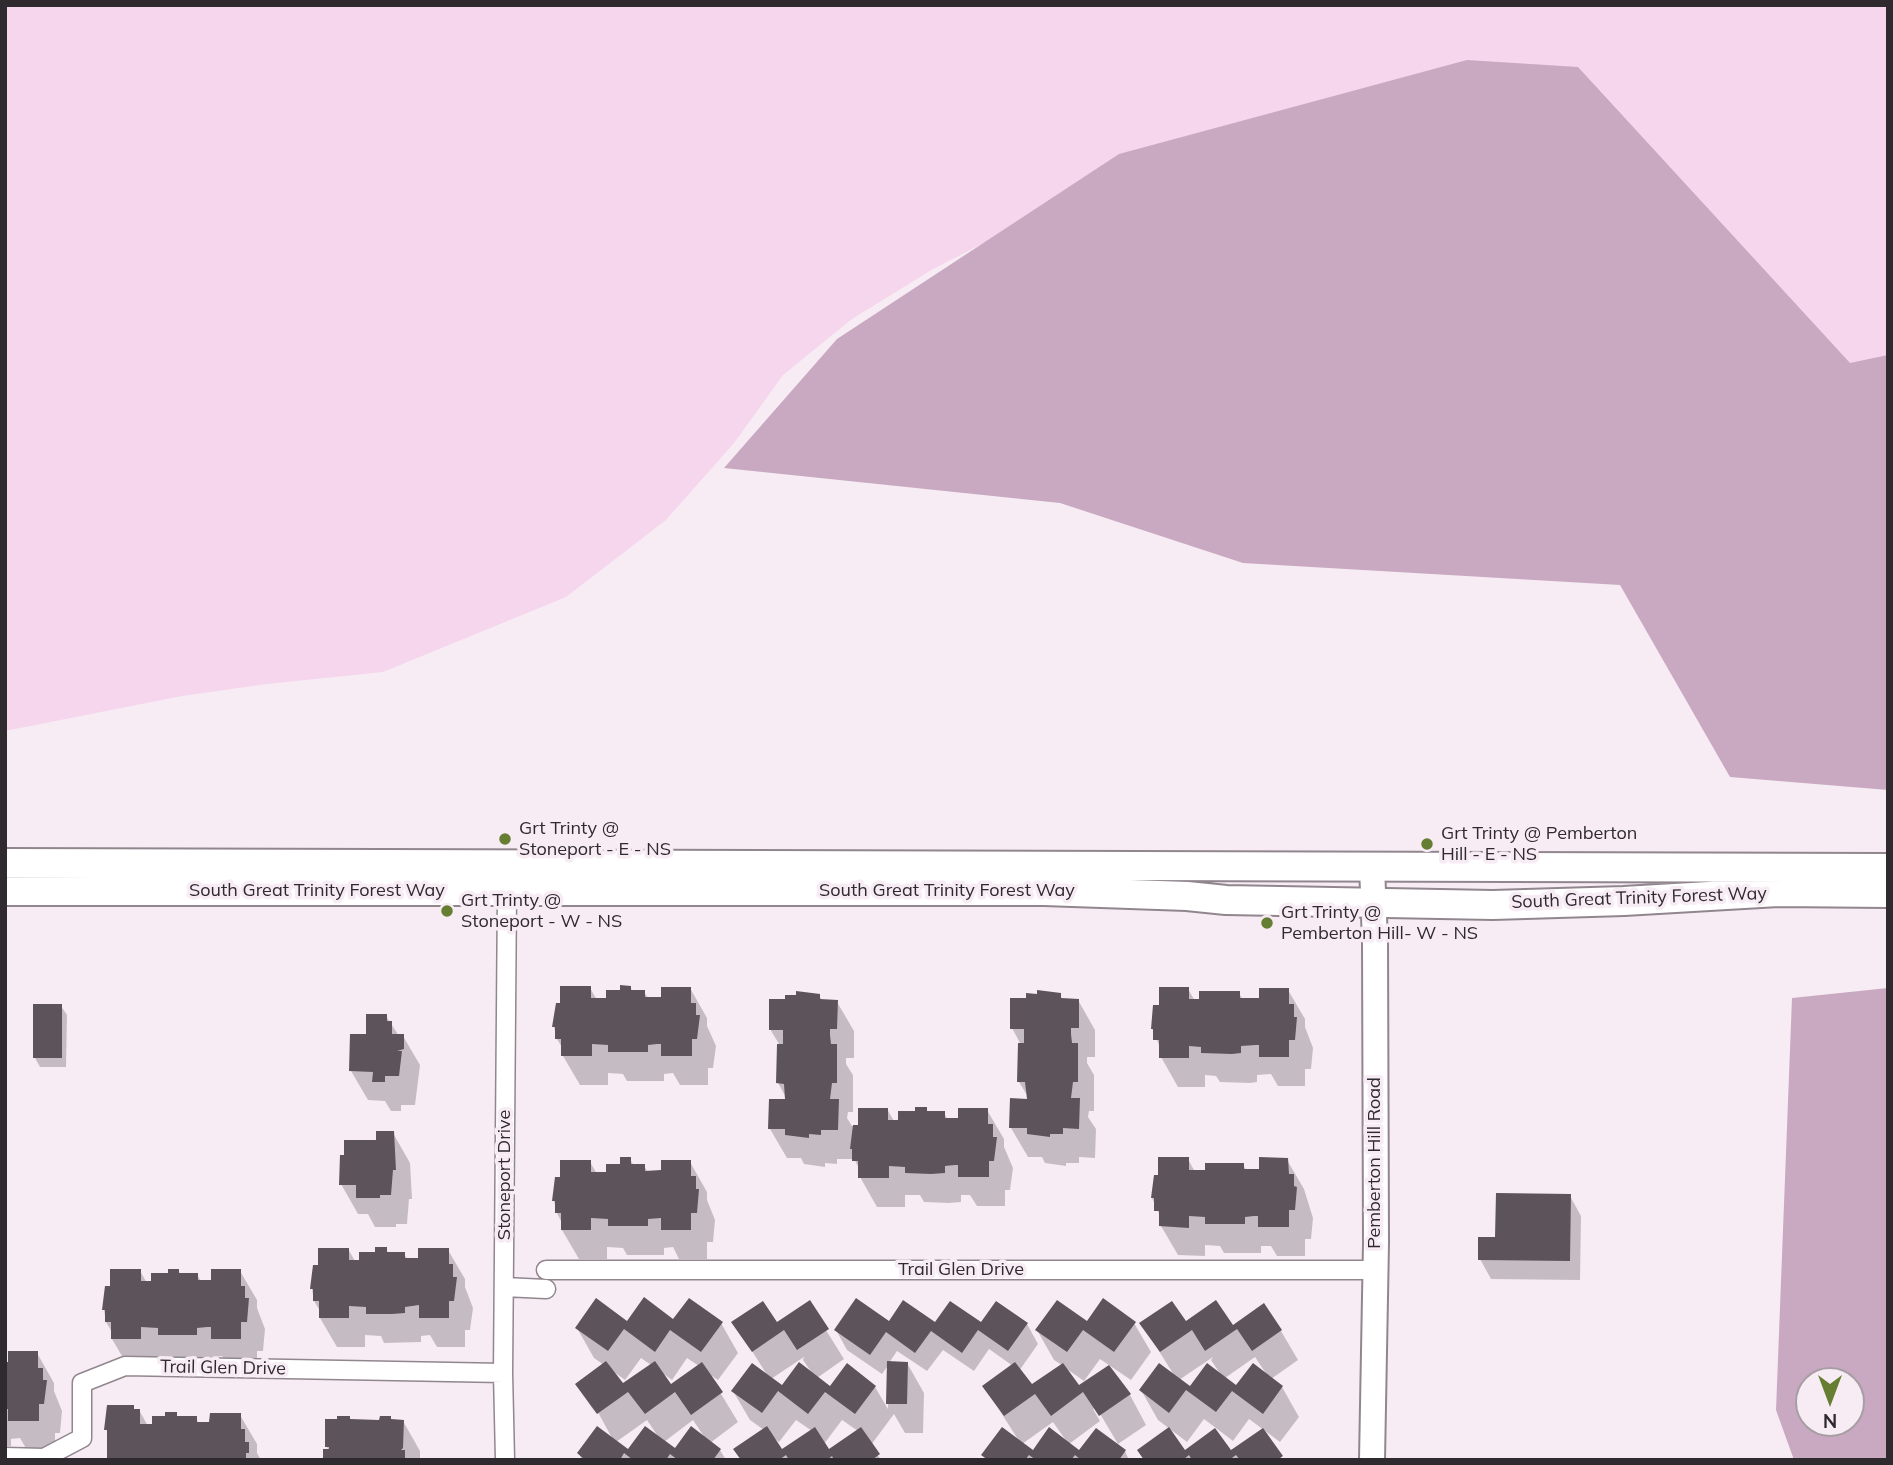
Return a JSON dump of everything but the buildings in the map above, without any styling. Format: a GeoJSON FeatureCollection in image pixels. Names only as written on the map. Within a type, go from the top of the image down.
{"type":"FeatureCollection","features":[{"type":"Feature","properties":{"kind":"main road","name":"South Great Trinity Forest Way"},"geometry":{"type":"LineString","coordinates":[[5,863],[1888,868]]}},
{"type":"Feature","properties":{"kind":"main road","name":"South Great Trinity Forest Way"},"geometry":{"type":"LineString","coordinates":[[5,891],[1044,891],[1226,900],[1493,905],[1778,892],[1888,893]]}},
{"type":"Feature","properties":{"kind":"street","name":"Pemberton Hill Road"},"geometry":{"type":"LineString","coordinates":[[1372,867],[1375,1270],[1372,1460]]}},
{"type":"Feature","properties":{"kind":"street","name":"Stoneport Drive"},"geometry":{"type":"LineString","coordinates":[[505,1460],[503,1373],[506,891]]}},
{"type":"Feature","properties":{"kind":"street","name":"Trail Glen Drive"},"geometry":{"type":"LineString","coordinates":[[546,1270],[1375,1270]]}},
{"type":"Feature","properties":{"kind":"street"},"geometry":{"type":"LineString","coordinates":[[504,1287],[546,1289]]}},
{"type":"Feature","properties":{"kind":"street","name":"Trail Glen Drive"},"geometry":{"type":"LineString","coordinates":[[5,1457],[44,1458],[82,1438],[82,1383],[125,1366],[503,1373]]}},
{"type":"Feature","properties":{"kind":"shaded area"},"geometry":{"type":"Polygon","coordinates":[[[5,5],[1888,5],[1888,384],[1146,160],[933,269],[852,319],[783,375],[734,443],[666,520],[566,597],[383,672],[182,696],[5,731],[5,5]]]}},
{"type":"Feature","properties":{"kind":"shaded area"},"geometry":{"type":"Polygon","coordinates":[[[1467,60],[1578,67],[1850,363],[1888,355],[1888,790],[1730,777],[1620,585],[1243,563],[1060,503],[724,468],[837,339],[1119,154],[1467,60]]]}},
{"type":"Feature","properties":{"kind":"shaded area"},"geometry":{"type":"Polygon","coordinates":[[[1888,988],[1888,1460],[1794,1460],[1776,1410],[1792,998],[1888,988]]]}},
{"type":"Feature","properties":{"kind":"place","name":"Grt Trinty @ Stoneport - E - NS"},"geometry":{"type":"Point","coordinates":[505,839]}},
{"type":"Feature","properties":{"kind":"place","name":"Grt Trinty @ Pemberton Hill - E - NS"},"geometry":{"type":"Point","coordinates":[1427,844]}},
{"type":"Feature","properties":{"kind":"place","name":"Grt Trinty @ Stoneport - W - NS"},"geometry":{"type":"Point","coordinates":[447,911]}},
{"type":"Feature","properties":{"kind":"place","name":"Grt Trinty @ Pemberton Hill- W - NS"},"geometry":{"type":"Point","coordinates":[1267,923]}}]}
